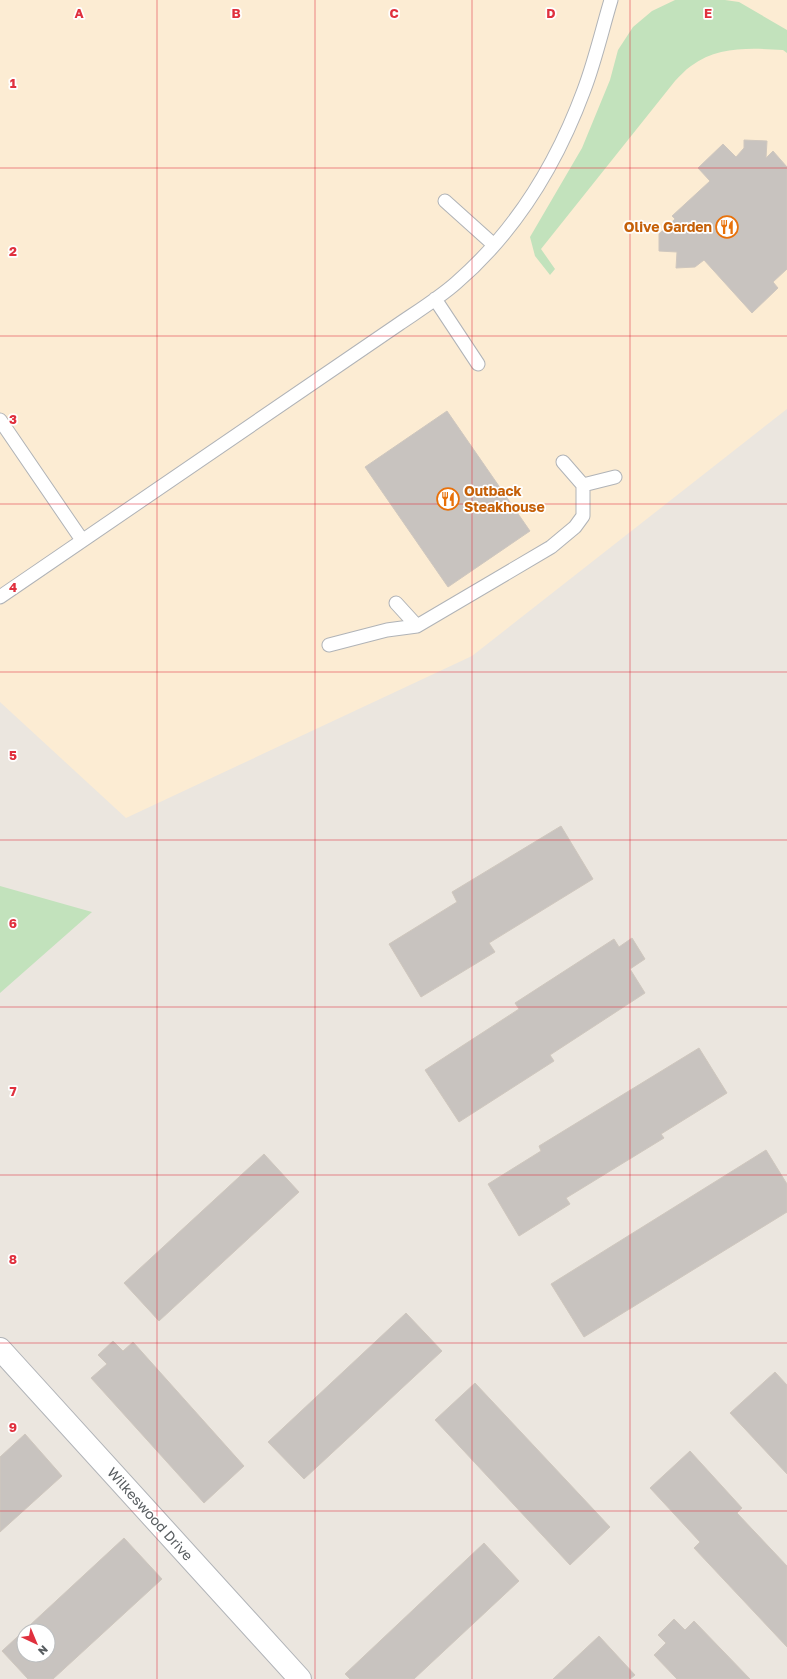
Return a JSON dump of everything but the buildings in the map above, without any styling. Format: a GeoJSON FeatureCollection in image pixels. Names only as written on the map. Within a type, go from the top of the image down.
{"type":"FeatureCollection","features":[{"type":"Feature","properties":{"kind":"street","name":"Wilkeswood Drive"},"geometry":{"type":"LineString","coordinates":[[0,1349],[300,1679]]}},
{"type":"Feature","properties":{"kind":"lane"},"geometry":{"type":"LineString","coordinates":[[0,597],[456,284],[494,245],[520,212],[557,153],[584,90],[611,0]]}},
{"type":"Feature","properties":{"kind":"lane"},"geometry":{"type":"LineString","coordinates":[[445,201],[494,245]]}},
{"type":"Feature","properties":{"kind":"lane"},"geometry":{"type":"LineString","coordinates":[[435,299],[478,364]]}},
{"type":"Feature","properties":{"kind":"lane"},"geometry":{"type":"LineString","coordinates":[[0,420],[82,540]]}},
{"type":"Feature","properties":{"kind":"lane"},"geometry":{"type":"LineString","coordinates":[[329,645],[387,630],[418,626],[551,547],[575,527],[583,516],[583,485],[563,462]]}},
{"type":"Feature","properties":{"kind":"lane"},"geometry":{"type":"LineString","coordinates":[[583,485],[615,477]]}},
{"type":"Feature","properties":{"kind":"lane"},"geometry":{"type":"LineString","coordinates":[[396,603],[418,626]]}},
{"type":"Feature","properties":{"kind":"shaded area"},"geometry":{"type":"Polygon","coordinates":[[[0,0],[787,0],[787,409],[472,656],[126,818],[0,702],[0,0]]]}},
{"type":"Feature","properties":{"kind":"green space"},"geometry":{"type":"Polygon","coordinates":[[[675,0],[725,0],[739,2],[787,30],[787,53],[783,50],[735,50],[701,59],[685,71],[675,81],[541,249],[555,269],[550,275],[535,256],[530,237],[582,148],[610,80],[618,50],[633,27],[652,11],[675,0]]]}},
{"type":"Feature","properties":{"kind":"green space"},"geometry":{"type":"Polygon","coordinates":[[[0,886],[92,912],[0,993],[0,886]]]}},
{"type":"Feature","properties":{"kind":"place","name":"Olive Garden"},"geometry":{"type":"Point","coordinates":[727,227]}},
{"type":"Feature","properties":{"kind":"place","name":"Outback Steakhouse"},"geometry":{"type":"Point","coordinates":[448,499]}}]}
